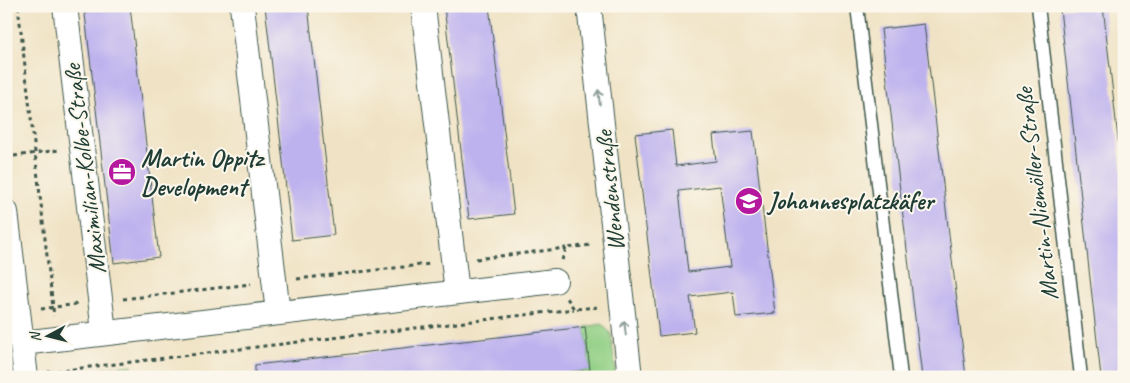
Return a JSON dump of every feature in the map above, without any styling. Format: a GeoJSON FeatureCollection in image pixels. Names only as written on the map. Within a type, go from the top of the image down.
{"type":"FeatureCollection","features":[{"type":"Feature","properties":{"kind":"street","name":"Maximilian-Kolbe-Straße"},"geometry":{"type":"LineString","coordinates":[[65,6],[104,332]]}},
{"type":"Feature","properties":{"kind":"street"},"geometry":{"type":"LineString","coordinates":[[242,6],[278,313]]}},
{"type":"Feature","properties":{"kind":"street"},"geometry":{"type":"LineString","coordinates":[[423,6],[457,292]]}},
{"type":"Feature","properties":{"kind":"street","name":"Wendenstraße"},"geometry":{"type":"LineString","coordinates":[[589,6],[630,377]]}},
{"type":"Feature","properties":{"kind":"street"},"geometry":{"type":"LineString","coordinates":[[6,212],[26,376]]}},
{"type":"Feature","properties":{"kind":"street"},"geometry":{"type":"LineString","coordinates":[[22,343],[555,281]]}},
{"type":"Feature","properties":{"kind":"lane"},"geometry":{"type":"LineString","coordinates":[[857,6],[902,377]]}},
{"type":"Feature","properties":{"kind":"lane","name":"Martin-Niemöller-Straße"},"geometry":{"type":"LineString","coordinates":[[1038,6],[1081,377]]}},
{"type":"Feature","properties":{"kind":"path"},"geometry":{"type":"LineString","coordinates":[[18,6],[57,338]]}},
{"type":"Feature","properties":{"kind":"path"},"geometry":{"type":"LineString","coordinates":[[6,157],[82,147]]}},
{"type":"Feature","properties":{"kind":"path"},"geometry":{"type":"LineString","coordinates":[[555,281],[566,248],[615,242]]}},
{"type":"Feature","properties":{"kind":"path"},"geometry":{"type":"LineString","coordinates":[[584,309],[592,308]]}},
{"type":"Feature","properties":{"kind":"path"},"geometry":{"type":"LineString","coordinates":[[26,376],[574,309]]}},
{"type":"Feature","properties":{"kind":"green space"},"geometry":{"type":"Polygon","coordinates":[[[602,324],[611,334],[616,377],[528,377],[590,370],[585,327],[602,324]]]}},
{"type":"Feature","properties":{"kind":"green space"},"geometry":{"type":"Polygon","coordinates":[[[132,365],[134,377],[50,377],[53,374],[132,365]]]}},
{"type":"Feature","properties":{"kind":"building"},"geometry":{"type":"Polygon","coordinates":[[[84,6],[130,6],[159,257],[114,263],[84,6]]]}},
{"type":"Feature","properties":{"kind":"building"},"geometry":{"type":"Polygon","coordinates":[[[265,6],[308,6],[334,235],[292,240],[265,6]]]}},
{"type":"Feature","properties":{"kind":"building"},"geometry":{"type":"Polygon","coordinates":[[[444,6],[489,6],[514,214],[469,219],[444,6]]]}},
{"type":"Feature","properties":{"kind":"building"},"geometry":{"type":"Polygon","coordinates":[[[1103,6],[1124,192],[1124,377],[1101,377],[1060,9],[1103,6]]]}},
{"type":"Feature","properties":{"kind":"building"},"geometry":{"type":"Polygon","coordinates":[[[924,24],[966,377],[922,377],[881,29],[924,24]]]}},
{"type":"Feature","properties":{"kind":"building"},"geometry":{"type":"Polygon","coordinates":[[[672,130],[676,166],[716,161],[713,135],[753,131],[775,313],[736,317],[733,292],[690,297],[695,332],[659,336],[635,134],[672,130]],[[720,186],[679,191],[688,272],[730,267],[720,186]]]}},
{"type":"Feature","properties":{"kind":"building"},"geometry":{"type":"Polygon","coordinates":[[[585,327],[590,370],[528,377],[255,377],[255,365],[585,327]]]}},
{"type":"Feature","properties":{"kind":"place","name":"Martin Oppitz Development"},"geometry":{"type":"Point","coordinates":[122,172]}},
{"type":"Feature","properties":{"kind":"place","name":"Johannesplatzkäfer"},"geometry":{"type":"Point","coordinates":[749,201]}}]}
